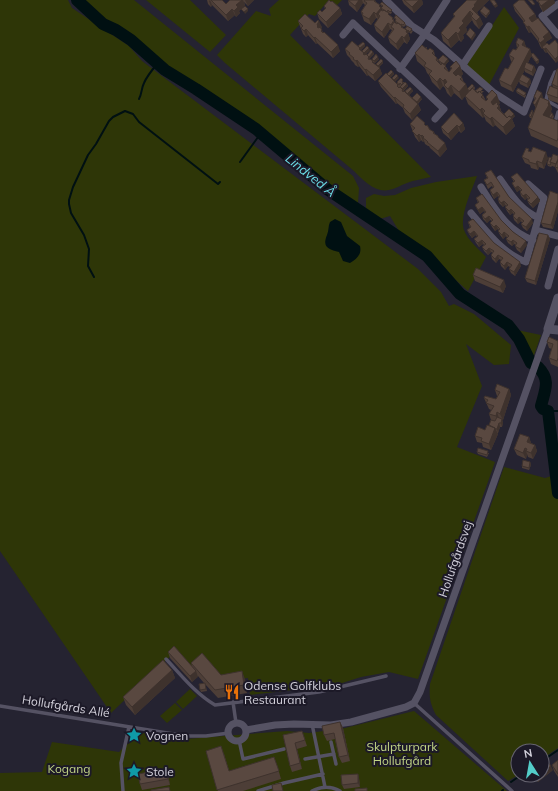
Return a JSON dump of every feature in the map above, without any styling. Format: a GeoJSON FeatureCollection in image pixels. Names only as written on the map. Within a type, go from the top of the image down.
{"type":"FeatureCollection","features":[{"type":"Feature","properties":{"kind":"street"},"geometry":{"type":"LineString","coordinates":[[386,0],[412,26],[434,40],[493,92],[524,112],[542,69]]}},
{"type":"Feature","properties":{"kind":"street"},"geometry":{"type":"LineString","coordinates":[[400,68],[425,34],[447,0]]}},
{"type":"Feature","properties":{"kind":"street"},"geometry":{"type":"LineString","coordinates":[[558,4],[542,16],[558,35]]}},
{"type":"Feature","properties":{"kind":"street"},"geometry":{"type":"LineString","coordinates":[[343,35],[354,23],[444,109],[435,119]]}},
{"type":"Feature","properties":{"kind":"street"},"geometry":{"type":"LineString","coordinates":[[462,66],[489,26]]}},
{"type":"Feature","properties":{"kind":"street"},"geometry":{"type":"LineString","coordinates":[[500,178],[523,209],[539,218]]}},
{"type":"Feature","properties":{"kind":"street"},"geometry":{"type":"LineString","coordinates":[[471,213],[504,249],[516,258],[526,262],[544,198],[528,184]]}},
{"type":"Feature","properties":{"kind":"street"},"geometry":{"type":"LineString","coordinates":[[480,187],[497,212],[511,228],[522,236],[532,240]]}},
{"type":"Feature","properties":{"kind":"street"},"geometry":{"type":"LineString","coordinates":[[535,230],[558,236]]}},
{"type":"Feature","properties":{"kind":"street"},"geometry":{"type":"LineString","coordinates":[[548,286],[558,249]]}},
{"type":"Feature","properties":{"kind":"street","name":"Hollufgårdsvej"},"geometry":{"type":"LineString","coordinates":[[414,703],[420,692],[558,298]]}},
{"type":"Feature","properties":{"kind":"street"},"geometry":{"type":"LineString","coordinates":[[548,329],[558,330]]}},
{"type":"Feature","properties":{"kind":"street"},"geometry":{"type":"LineString","coordinates":[[246,730],[275,725],[331,725],[351,722],[406,707],[414,703]]}},
{"type":"Feature","properties":{"kind":"street"},"geometry":{"type":"LineString","coordinates":[[236,723],[241,724],[246,730],[245,736],[239,740],[232,739],[229,733],[230,726],[236,723]]}},
{"type":"Feature","properties":{"kind":"lane"},"geometry":{"type":"LineString","coordinates":[[558,72],[555,72],[550,83],[546,100],[558,108]]}},
{"type":"Feature","properties":{"kind":"lane"},"geometry":{"type":"LineString","coordinates":[[556,119],[558,112]]}},
{"type":"Feature","properties":{"kind":"lane"},"geometry":{"type":"LineString","coordinates":[[166,659],[206,700],[215,705],[319,692],[386,676]]}},
{"type":"Feature","properties":{"kind":"lane"},"geometry":{"type":"LineString","coordinates":[[233,702],[236,723]]}},
{"type":"Feature","properties":{"kind":"lane"},"geometry":{"type":"LineString","coordinates":[[414,703],[512,791]]}},
{"type":"Feature","properties":{"kind":"lane","name":"Hollufgårds Allé"},"geometry":{"type":"LineString","coordinates":[[0,706],[186,736],[206,736],[229,733]]}},
{"type":"Feature","properties":{"kind":"lane"},"geometry":{"type":"LineString","coordinates":[[312,724],[325,787]]}},
{"type":"Feature","properties":{"kind":"lane"},"geometry":{"type":"LineString","coordinates":[[123,791],[121,763],[129,727]]}},
{"type":"Feature","properties":{"kind":"lane"},"geometry":{"type":"LineString","coordinates":[[239,740],[243,759],[284,749]]}},
{"type":"Feature","properties":{"kind":"lane"},"geometry":{"type":"LineString","coordinates":[[331,742],[336,764]]}},
{"type":"Feature","properties":{"kind":"lane"},"geometry":{"type":"LineString","coordinates":[[305,759],[334,754]]}},
{"type":"Feature","properties":{"kind":"lane"},"geometry":{"type":"LineString","coordinates":[[258,791],[323,774]]}},
{"type":"Feature","properties":{"kind":"lane"},"geometry":{"type":"LineString","coordinates":[[312,791],[325,787],[340,791]]}},
{"type":"Feature","properties":{"kind":"green space"},"geometry":{"type":"Polygon","coordinates":[[[0,0],[68,0],[72,8],[129,46],[142,61],[418,269],[441,292],[449,306],[454,304],[474,314],[511,345],[509,364],[494,365],[466,344],[482,386],[457,447],[495,462],[418,679],[389,672],[361,677],[336,685],[250,695],[248,678],[225,681],[204,659],[194,669],[177,650],[111,713],[0,551],[0,0]]]}},
{"type":"Feature","properties":{"kind":"green space"},"geometry":{"type":"Polygon","coordinates":[[[79,0],[134,0],[353,176],[359,188],[358,203],[320,180],[251,121],[162,66],[141,44],[122,29],[105,23],[79,0]]]}},
{"type":"Feature","properties":{"kind":"green space"},"geometry":{"type":"Polygon","coordinates":[[[146,0],[190,0],[226,35],[210,52],[146,0]]]}},
{"type":"Feature","properties":{"kind":"green space"},"geometry":{"type":"Polygon","coordinates":[[[279,0],[329,0],[315,16],[309,14],[290,35],[431,177],[410,182],[389,190],[379,190],[374,188],[365,182],[217,55],[256,11],[271,16],[269,9],[279,0]]]}},
{"type":"Feature","properties":{"kind":"green space"},"geometry":{"type":"Polygon","coordinates":[[[329,0],[342,0],[336,6],[329,0]]]}},
{"type":"Feature","properties":{"kind":"green space"},"geometry":{"type":"Polygon","coordinates":[[[504,7],[519,28],[489,85],[468,68],[468,63],[504,7]]]}},
{"type":"Feature","properties":{"kind":"green space"},"geometry":{"type":"Polygon","coordinates":[[[477,176],[467,203],[463,224],[468,238],[486,257],[468,291],[399,231],[390,216],[380,219],[366,208],[366,198],[374,194],[384,196],[395,195],[411,188],[436,182],[477,176]]]}},
{"type":"Feature","properties":{"kind":"green space"},"geometry":{"type":"Polygon","coordinates":[[[517,330],[541,335],[532,361],[517,330]]]}},
{"type":"Feature","properties":{"kind":"green space"},"geometry":{"type":"Polygon","coordinates":[[[504,467],[545,478],[558,474],[558,748],[550,754],[550,743],[510,743],[510,780],[508,781],[436,715],[430,700],[430,684],[504,467]]]}},
{"type":"Feature","properties":{"kind":"green space"},"geometry":{"type":"Polygon","coordinates":[[[190,689],[197,696],[183,709],[176,702],[190,689]]]}},
{"type":"Feature","properties":{"kind":"green space"},"geometry":{"type":"Polygon","coordinates":[[[175,703],[182,710],[167,723],[160,716],[175,703]]]}},
{"type":"Feature","properties":{"kind":"green space","name":"Skulpturpark Hollufgård"},"geometry":{"type":"Polygon","coordinates":[[[414,711],[507,791],[0,791],[0,773],[42,772],[52,742],[119,752],[131,740],[130,736],[132,733],[138,732],[186,739],[287,731],[309,733],[345,728],[414,711]]]}},
{"type":"Feature","properties":{"kind":"shaded area"},"geometry":{"type":"Polygon","coordinates":[[[335,219],[341,222],[347,236],[360,246],[358,256],[350,263],[343,261],[339,252],[332,250],[326,245],[325,242],[329,224],[335,219]]]}},
{"type":"Feature","properties":{"kind":"building"},"geometry":{"type":"Polygon","coordinates":[[[211,0],[222,0],[226,4],[230,0],[242,0],[236,5],[238,7],[234,11],[232,9],[226,15],[211,0]]]}},
{"type":"Feature","properties":{"kind":"building"},"geometry":{"type":"Polygon","coordinates":[[[329,0],[340,8],[326,22],[317,13],[320,10],[322,12],[326,8],[324,6],[329,0]]]}},
{"type":"Feature","properties":{"kind":"building"},"geometry":{"type":"Polygon","coordinates":[[[348,0],[359,0],[355,6],[348,0]]]}},
{"type":"Feature","properties":{"kind":"building"},"geometry":{"type":"Polygon","coordinates":[[[375,0],[374,1],[380,5],[379,6],[381,8],[376,14],[374,12],[369,19],[362,15],[363,13],[361,12],[367,3],[364,1],[375,0]]]}},
{"type":"Feature","properties":{"kind":"building"},"geometry":{"type":"Polygon","coordinates":[[[404,0],[419,0],[412,7],[404,0]]]}},
{"type":"Feature","properties":{"kind":"building"},"geometry":{"type":"Polygon","coordinates":[[[467,0],[478,0],[472,9],[480,17],[476,21],[471,16],[473,14],[470,11],[462,21],[464,23],[459,28],[461,30],[458,34],[456,32],[448,40],[441,33],[455,16],[453,14],[467,0]]]}},
{"type":"Feature","properties":{"kind":"building"},"geometry":{"type":"Polygon","coordinates":[[[490,0],[494,0],[497,4],[494,6],[490,0]]]}},
{"type":"Feature","properties":{"kind":"building"},"geometry":{"type":"Polygon","coordinates":[[[519,0],[524,0],[535,14],[529,18],[532,22],[538,18],[549,32],[543,37],[545,39],[540,43],[538,40],[539,39],[529,26],[527,27],[523,22],[525,21],[513,5],[519,0]]]}},
{"type":"Feature","properties":{"kind":"building"},"geometry":{"type":"Polygon","coordinates":[[[528,0],[532,0],[535,4],[533,5],[528,0]]]}},
{"type":"Feature","properties":{"kind":"building"},"geometry":{"type":"Polygon","coordinates":[[[549,0],[541,6],[538,1],[549,0]]]}},
{"type":"Feature","properties":{"kind":"building"},"geometry":{"type":"Polygon","coordinates":[[[382,2],[392,10],[390,12],[388,10],[387,12],[381,8],[383,6],[380,4],[382,2]]]}},
{"type":"Feature","properties":{"kind":"building"},"geometry":{"type":"Polygon","coordinates":[[[245,6],[248,9],[244,12],[241,9],[245,6]]]}},
{"type":"Feature","properties":{"kind":"building"},"geometry":{"type":"Polygon","coordinates":[[[484,6],[490,11],[486,16],[480,11],[484,6]]]}},
{"type":"Feature","properties":{"kind":"building"},"geometry":{"type":"Polygon","coordinates":[[[381,10],[389,13],[388,14],[394,20],[391,25],[388,23],[382,32],[374,25],[380,16],[378,14],[381,10]]]}},
{"type":"Feature","properties":{"kind":"building"},"geometry":{"type":"Polygon","coordinates":[[[305,14],[315,23],[318,20],[317,27],[320,27],[323,33],[324,32],[338,45],[331,52],[315,37],[314,38],[306,29],[304,31],[301,28],[303,26],[298,21],[305,14]]]}},
{"type":"Feature","properties":{"kind":"building"},"geometry":{"type":"Polygon","coordinates":[[[396,15],[405,23],[403,25],[395,21],[396,19],[394,18],[396,15]]]}},
{"type":"Feature","properties":{"kind":"building"},"geometry":{"type":"Polygon","coordinates":[[[394,22],[402,26],[401,27],[407,30],[406,32],[408,33],[404,38],[402,36],[396,44],[388,37],[394,29],[391,27],[394,22]]]}},
{"type":"Feature","properties":{"kind":"building"},"geometry":{"type":"Polygon","coordinates":[[[407,26],[412,29],[410,32],[405,29],[407,26]]]}},
{"type":"Feature","properties":{"kind":"building"},"geometry":{"type":"Polygon","coordinates":[[[470,28],[475,33],[471,39],[466,34],[470,28]]]}},
{"type":"Feature","properties":{"kind":"building"},"geometry":{"type":"Polygon","coordinates":[[[518,38],[524,41],[522,45],[530,49],[511,86],[499,80],[505,68],[508,69],[514,58],[509,55],[513,49],[516,50],[519,45],[516,43],[518,38]]]}},
{"type":"Feature","properties":{"kind":"building"},"geometry":{"type":"Polygon","coordinates":[[[555,40],[558,44],[558,56],[555,59],[546,48],[544,49],[542,47],[547,43],[549,45],[555,40]]]}},
{"type":"Feature","properties":{"kind":"building"},"geometry":{"type":"Polygon","coordinates":[[[352,41],[360,48],[359,49],[364,53],[363,54],[366,54],[369,57],[369,60],[370,59],[373,61],[372,62],[380,68],[373,75],[366,69],[365,70],[357,60],[356,61],[353,59],[354,58],[349,54],[350,53],[345,49],[352,41]]]}},
{"type":"Feature","properties":{"kind":"building"},"geometry":{"type":"Polygon","coordinates":[[[363,42],[365,44],[360,48],[358,46],[363,42]]]}},
{"type":"Feature","properties":{"kind":"building"},"geometry":{"type":"Polygon","coordinates":[[[422,45],[428,50],[430,48],[434,51],[432,53],[437,58],[436,60],[441,65],[442,63],[446,66],[444,68],[449,72],[452,68],[450,67],[456,61],[460,66],[453,73],[456,76],[458,74],[462,77],[460,79],[466,84],[459,92],[451,85],[448,89],[444,85],[447,82],[445,79],[443,81],[440,78],[437,82],[429,74],[432,71],[424,66],[426,63],[415,53],[422,45]]]}},
{"type":"Feature","properties":{"kind":"building"},"geometry":{"type":"Polygon","coordinates":[[[367,46],[369,48],[364,53],[362,51],[367,46]]]}},
{"type":"Feature","properties":{"kind":"building"},"geometry":{"type":"Polygon","coordinates":[[[371,50],[373,52],[369,57],[367,55],[371,50]]]}},
{"type":"Feature","properties":{"kind":"building"},"geometry":{"type":"Polygon","coordinates":[[[533,53],[539,60],[536,62],[531,55],[533,53]]]}},
{"type":"Feature","properties":{"kind":"building"},"geometry":{"type":"Polygon","coordinates":[[[376,54],[378,57],[374,61],[372,59],[376,54]]]}},
{"type":"Feature","properties":{"kind":"building"},"geometry":{"type":"Polygon","coordinates":[[[443,55],[448,59],[444,64],[438,60],[443,55]]]}},
{"type":"Feature","properties":{"kind":"building"},"geometry":{"type":"Polygon","coordinates":[[[381,59],[383,61],[378,66],[376,64],[381,59]]]}},
{"type":"Feature","properties":{"kind":"building"},"geometry":{"type":"Polygon","coordinates":[[[526,62],[534,66],[532,72],[524,68],[526,62]]]}},
{"type":"Feature","properties":{"kind":"building"},"geometry":{"type":"Polygon","coordinates":[[[558,69],[558,87],[552,84],[558,69]]]}},
{"type":"Feature","properties":{"kind":"building"},"geometry":{"type":"Polygon","coordinates":[[[391,70],[393,72],[389,76],[387,74],[391,70]]]}},
{"type":"Feature","properties":{"kind":"building"},"geometry":{"type":"Polygon","coordinates":[[[386,73],[398,85],[397,86],[399,88],[400,87],[403,89],[403,92],[404,91],[418,104],[410,114],[403,107],[404,105],[395,97],[394,98],[378,81],[386,73]]]}},
{"type":"Feature","properties":{"kind":"building"},"geometry":{"type":"Polygon","coordinates":[[[396,74],[398,76],[394,80],[392,78],[396,74]]]}},
{"type":"Feature","properties":{"kind":"building"},"geometry":{"type":"Polygon","coordinates":[[[522,74],[530,79],[527,84],[519,80],[522,74]]]}},
{"type":"Feature","properties":{"kind":"building"},"geometry":{"type":"Polygon","coordinates":[[[401,78],[403,83],[402,85],[400,83],[399,85],[397,82],[401,78]]]}},
{"type":"Feature","properties":{"kind":"building"},"geometry":{"type":"Polygon","coordinates":[[[405,82],[407,84],[402,89],[400,87],[405,82]]]}},
{"type":"Feature","properties":{"kind":"building"},"geometry":{"type":"Polygon","coordinates":[[[472,84],[474,86],[470,91],[467,89],[472,84]]]}},
{"type":"Feature","properties":{"kind":"building"},"geometry":{"type":"Polygon","coordinates":[[[550,86],[558,89],[558,98],[547,94],[550,86]]]}},
{"type":"Feature","properties":{"kind":"building"},"geometry":{"type":"Polygon","coordinates":[[[410,87],[412,89],[407,94],[405,91],[410,87]]]}},
{"type":"Feature","properties":{"kind":"building"},"geometry":{"type":"Polygon","coordinates":[[[480,87],[483,89],[480,92],[479,91],[478,93],[475,91],[480,87]]]}},
{"type":"Feature","properties":{"kind":"building"},"geometry":{"type":"Polygon","coordinates":[[[472,88],[478,93],[479,91],[483,95],[481,97],[486,101],[488,99],[486,97],[492,90],[497,95],[491,102],[493,105],[497,102],[499,106],[497,108],[507,118],[509,116],[512,118],[503,127],[492,117],[490,119],[486,116],[483,113],[485,111],[482,108],[480,110],[465,96],[472,88]]]}},
{"type":"Feature","properties":{"kind":"building"},"geometry":{"type":"Polygon","coordinates":[[[518,88],[526,93],[524,96],[516,91],[518,88]]]}},
{"type":"Feature","properties":{"kind":"building"},"geometry":{"type":"Polygon","coordinates":[[[537,90],[542,93],[535,105],[533,103],[536,98],[534,97],[537,90]]]}},
{"type":"Feature","properties":{"kind":"building"},"geometry":{"type":"Polygon","coordinates":[[[417,93],[421,97],[417,102],[412,98],[417,93]]]}},
{"type":"Feature","properties":{"kind":"building"},"geometry":{"type":"Polygon","coordinates":[[[540,97],[549,101],[549,105],[543,115],[558,121],[557,141],[528,128],[540,97]]]}},
{"type":"Feature","properties":{"kind":"building"},"geometry":{"type":"Polygon","coordinates":[[[509,109],[514,114],[507,118],[504,114],[509,109]]]}},
{"type":"Feature","properties":{"kind":"building"},"geometry":{"type":"Polygon","coordinates":[[[532,110],[533,111],[531,117],[529,116],[532,110]]]}},
{"type":"Feature","properties":{"kind":"building"},"geometry":{"type":"Polygon","coordinates":[[[454,113],[463,123],[459,127],[457,125],[448,134],[441,127],[454,113]]]}},
{"type":"Feature","properties":{"kind":"building"},"geometry":{"type":"Polygon","coordinates":[[[417,116],[445,143],[438,151],[423,138],[424,137],[422,135],[421,136],[419,134],[417,136],[412,131],[415,128],[410,124],[417,116]]]}},
{"type":"Feature","properties":{"kind":"building"},"geometry":{"type":"Polygon","coordinates":[[[533,147],[546,152],[542,163],[537,161],[536,164],[529,162],[529,160],[522,157],[526,148],[531,152],[533,147]]]}},
{"type":"Feature","properties":{"kind":"building"},"geometry":{"type":"Polygon","coordinates":[[[553,154],[558,156],[556,164],[550,162],[553,154]]]}},
{"type":"Feature","properties":{"kind":"building"},"geometry":{"type":"Polygon","coordinates":[[[549,157],[552,158],[550,165],[547,164],[549,157]]]}},
{"type":"Feature","properties":{"kind":"building"},"geometry":{"type":"Polygon","coordinates":[[[558,160],[558,168],[555,167],[558,160]]]}},
{"type":"Feature","properties":{"kind":"building"},"geometry":{"type":"Polygon","coordinates":[[[491,170],[509,197],[532,219],[526,227],[521,224],[524,221],[519,217],[517,220],[513,216],[515,213],[511,209],[509,211],[505,207],[508,205],[504,201],[501,203],[498,199],[500,196],[497,192],[493,195],[490,190],[494,187],[491,182],[487,185],[484,180],[488,178],[485,173],[491,170]]]}},
{"type":"Feature","properties":{"kind":"building"},"geometry":{"type":"Polygon","coordinates":[[[517,173],[538,197],[531,204],[527,200],[530,198],[526,194],[523,196],[520,192],[522,190],[518,186],[515,188],[512,183],[515,181],[511,177],[517,173]]]}},
{"type":"Feature","properties":{"kind":"building"},"geometry":{"type":"Polygon","coordinates":[[[550,191],[558,194],[558,202],[551,225],[541,223],[550,191]]]}},
{"type":"Feature","properties":{"kind":"building"},"geometry":{"type":"Polygon","coordinates":[[[482,194],[501,220],[513,232],[526,241],[520,249],[515,246],[517,243],[513,240],[511,242],[506,239],[509,236],[504,232],[502,235],[498,231],[500,229],[496,225],[494,227],[490,223],[493,220],[489,216],[485,219],[482,215],[486,212],[482,207],[478,210],[475,205],[479,202],[476,198],[482,194]]]}},
{"type":"Feature","properties":{"kind":"building"},"geometry":{"type":"Polygon","coordinates":[[[473,219],[494,243],[520,262],[514,272],[509,269],[512,265],[507,262],[504,266],[500,262],[503,258],[498,255],[495,259],[491,255],[494,251],[489,248],[486,251],[482,247],[486,244],[482,240],[478,243],[474,239],[478,236],[474,231],[470,234],[467,230],[471,227],[468,222],[473,219]]]}},
{"type":"Feature","properties":{"kind":"building"},"geometry":{"type":"Polygon","coordinates":[[[539,233],[548,235],[535,281],[525,278],[539,233]]]}},
{"type":"Feature","properties":{"kind":"building"},"geometry":{"type":"Polygon","coordinates":[[[476,268],[504,280],[500,287],[473,275],[476,268]]]}},
{"type":"Feature","properties":{"kind":"building"},"geometry":{"type":"Polygon","coordinates":[[[549,337],[558,341],[557,361],[549,358],[553,344],[547,342],[549,337]]]}},
{"type":"Feature","properties":{"kind":"building"},"geometry":{"type":"Polygon","coordinates":[[[497,384],[509,389],[500,414],[497,412],[496,416],[489,414],[494,406],[486,403],[488,400],[484,398],[485,396],[496,399],[500,392],[495,390],[497,384]]]}},
{"type":"Feature","properties":{"kind":"building"},"geometry":{"type":"Polygon","coordinates":[[[497,417],[502,419],[497,429],[495,429],[489,425],[491,420],[495,421],[497,417]]]}},
{"type":"Feature","properties":{"kind":"building"},"geometry":{"type":"Polygon","coordinates":[[[487,425],[495,428],[489,444],[481,441],[482,438],[475,436],[478,427],[485,430],[487,425]]]}},
{"type":"Feature","properties":{"kind":"building"},"geometry":{"type":"Polygon","coordinates":[[[520,434],[529,437],[527,442],[535,445],[531,453],[526,451],[527,449],[525,448],[523,453],[514,449],[520,434]]]}},
{"type":"Feature","properties":{"kind":"building"},"geometry":{"type":"Polygon","coordinates":[[[478,448],[488,451],[487,455],[477,452],[478,448]]]}},
{"type":"Feature","properties":{"kind":"building"},"geometry":{"type":"Polygon","coordinates":[[[523,460],[530,462],[529,468],[522,466],[523,460]]]}},
{"type":"Feature","properties":{"kind":"building"},"geometry":{"type":"Polygon","coordinates":[[[174,646],[196,671],[190,676],[168,652],[174,646]]]}},
{"type":"Feature","properties":{"kind":"building"},"geometry":{"type":"Polygon","coordinates":[[[202,653],[221,675],[242,671],[244,685],[215,690],[191,663],[202,653]]]}},
{"type":"Feature","properties":{"kind":"building"},"geometry":{"type":"Polygon","coordinates":[[[163,660],[172,670],[132,707],[123,697],[163,660]]]}},
{"type":"Feature","properties":{"kind":"building"},"geometry":{"type":"Polygon","coordinates":[[[205,683],[206,689],[200,690],[199,684],[205,683]]]}},
{"type":"Feature","properties":{"kind":"building"},"geometry":{"type":"Polygon","coordinates":[[[340,722],[348,755],[339,757],[334,733],[324,735],[322,726],[340,722]]]}},
{"type":"Feature","properties":{"kind":"building"},"geometry":{"type":"Polygon","coordinates":[[[302,731],[305,740],[295,743],[300,763],[290,766],[283,735],[302,731]]]}},
{"type":"Feature","properties":{"kind":"building"},"geometry":{"type":"Polygon","coordinates":[[[221,746],[229,771],[274,757],[279,771],[217,790],[206,751],[221,746]]]}},
{"type":"Feature","properties":{"kind":"building"},"geometry":{"type":"Polygon","coordinates":[[[558,760],[558,774],[552,765],[558,760]]]}},
{"type":"Feature","properties":{"kind":"building"},"geometry":{"type":"Polygon","coordinates":[[[166,769],[168,779],[140,784],[138,774],[166,769]]]}},
{"type":"Feature","properties":{"kind":"building"},"geometry":{"type":"Polygon","coordinates":[[[358,774],[358,783],[342,785],[341,775],[358,774]]]}},
{"type":"Feature","properties":{"kind":"building"},"geometry":{"type":"Polygon","coordinates":[[[281,783],[283,791],[273,791],[272,785],[281,783]]]}},
{"type":"Feature","properties":{"kind":"building"},"geometry":{"type":"Polygon","coordinates":[[[169,787],[170,791],[151,791],[151,790],[169,787]]]}},
{"type":"Feature","properties":{"kind":"building"},"geometry":{"type":"Polygon","coordinates":[[[367,788],[367,791],[355,791],[355,789],[367,788]]]}},
{"type":"Feature","properties":{"kind":"waterway","name":"Lindved Å"},"geometry":{"type":"LineString","coordinates":[[77,0],[103,24],[116,30],[131,40],[165,70],[256,129],[327,189],[427,256],[460,294],[508,325],[519,339],[531,363]]}},
{"type":"Feature","properties":{"kind":"waterway"},"geometry":{"type":"LineString","coordinates":[[139,99],[145,80],[157,64]]}},
{"type":"Feature","properties":{"kind":"waterway"},"geometry":{"type":"LineString","coordinates":[[94,277],[88,266],[89,249],[84,235],[71,213],[69,200],[73,187],[88,155],[113,117],[125,111],[133,114],[139,122],[218,184],[220,182]]}},
{"type":"Feature","properties":{"kind":"waterway"},"geometry":{"type":"LineString","coordinates":[[240,162],[261,133]]}},
{"type":"Feature","properties":{"kind":"waterway","name":"Lindved Å"},"geometry":{"type":"LineString","coordinates":[[538,367],[545,376],[546,381],[541,406],[543,409],[548,411],[558,493]]}},
{"type":"Feature","properties":{"kind":"waterway"},"geometry":{"type":"LineString","coordinates":[[548,411],[558,411]]}},
{"type":"Feature","properties":{"kind":"waterway"},"geometry":{"type":"LineString","coordinates":[[550,756],[558,750]]}},
{"type":"Feature","properties":{"kind":"place","name":"Odense Golfklubs Restaurant"},"geometry":{"type":"Point","coordinates":[232,692]}},
{"type":"Feature","properties":{"kind":"place","name":"Vognen"},"geometry":{"type":"Point","coordinates":[134,735]}},
{"type":"Feature","properties":{"kind":"place","name":"Stole"},"geometry":{"type":"Point","coordinates":[134,771]}},
{"type":"Feature","properties":{"kind":"park label","name":"Kogang"},"geometry":{"type":"Point","coordinates":[69,768]}}]}
